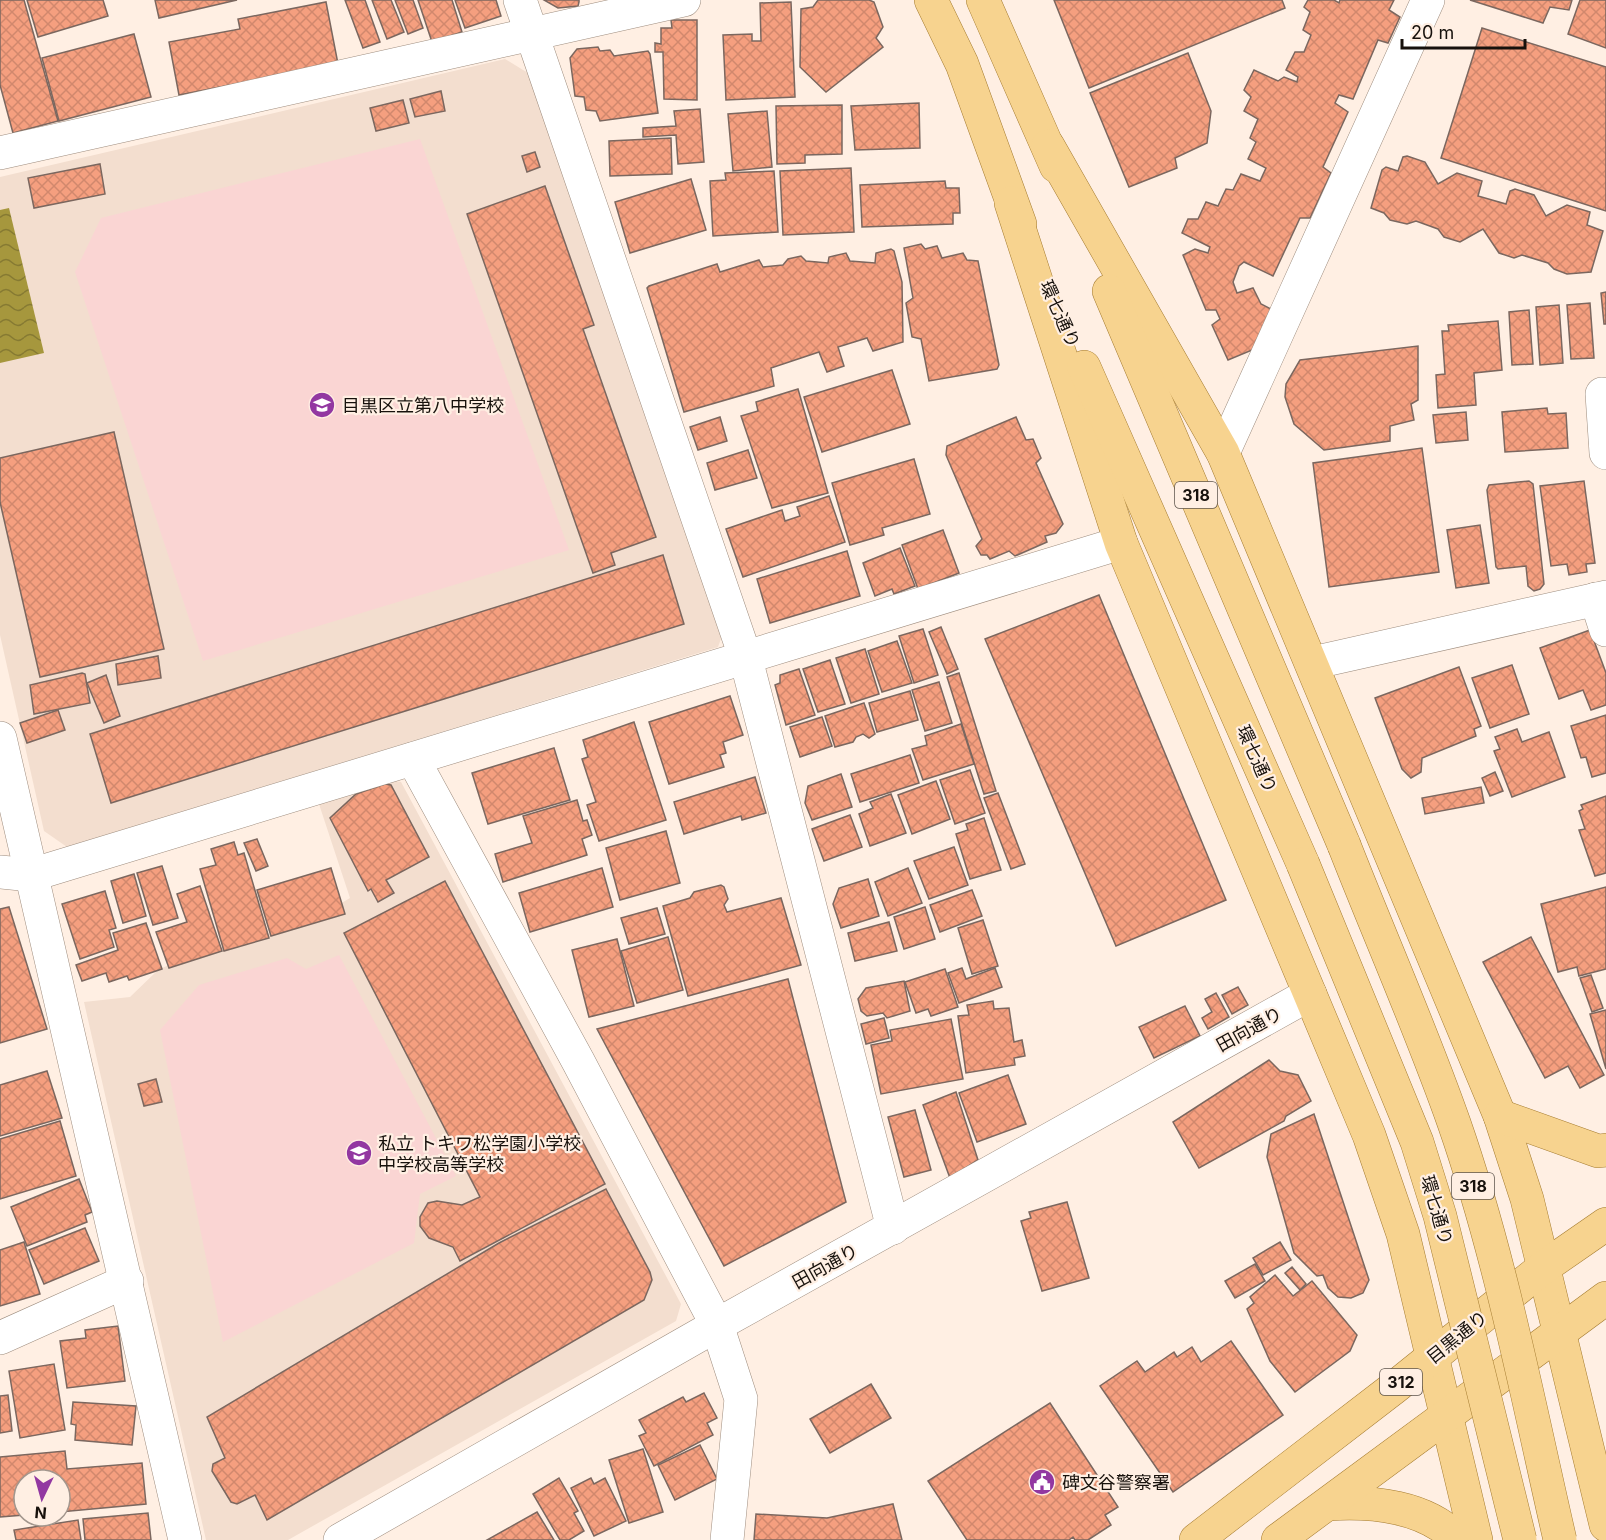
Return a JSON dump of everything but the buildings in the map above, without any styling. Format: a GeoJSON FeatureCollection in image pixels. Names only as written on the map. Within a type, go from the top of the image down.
{"type":"FeatureCollection","features":[{"type":"Feature","properties":{"kind":"main road","name":"環七通り"},"geometry":{"type":"LineString","coordinates":[[931,0],[962,64],[1011,203],[1303,864],[1417,1142],[1440,1216],[1520,1540]]}},
{"type":"Feature","properties":{"kind":"main road","name":"318"},"geometry":{"type":"LineString","coordinates":[[983,0],[1048,146],[1344,845],[1453,1122],[1478,1201],[1560,1540]]}},
{"type":"Feature","properties":{"kind":"main road"},"geometry":{"type":"LineString","coordinates":[[1048,146],[1223,453],[1500,1116],[1527,1199],[1606,1526]]}},
{"type":"Feature","properties":{"kind":"main road"},"geometry":{"type":"LineString","coordinates":[[1011,203],[1121,543],[1381,1168],[1403,1234],[1434,1355],[1476,1540]]}},
{"type":"Feature","properties":{"kind":"main road"},"geometry":{"type":"LineString","coordinates":[[1500,1116],[1598,1150],[1606,1150]]}},
{"type":"Feature","properties":{"kind":"main road","name":"目黒通り"},"geometry":{"type":"LineString","coordinates":[[1196,1540],[1544,1267],[1606,1224]]}},
{"type":"Feature","properties":{"kind":"main road"},"geometry":{"type":"LineString","coordinates":[[1278,1540],[1448,1416],[1559,1330],[1606,1298]]}},
{"type":"Feature","properties":{"kind":"main road"},"geometry":{"type":"LineString","coordinates":[[1328,1504],[1378,1503],[1436,1523],[1458,1540]]}},
{"type":"Feature","properties":{"kind":"street"},"geometry":{"type":"LineString","coordinates":[[520,0],[746,658],[893,1228]]}},
{"type":"Feature","properties":{"kind":"street"},"geometry":{"type":"LineString","coordinates":[[0,153],[684,0]]}},
{"type":"Feature","properties":{"kind":"street"},"geometry":{"type":"LineString","coordinates":[[1223,453],[1428,0]]}},
{"type":"Feature","properties":{"kind":"street"},"geometry":{"type":"LineString","coordinates":[[1602,394],[1606,453]]}},
{"type":"Feature","properties":{"kind":"street"},"geometry":{"type":"LineString","coordinates":[[16,873],[413,759],[1121,543]]}},
{"type":"Feature","properties":{"kind":"street"},"geometry":{"type":"LineString","coordinates":[[1312,663],[1601,598],[1606,630]]}},
{"type":"Feature","properties":{"kind":"street"},"geometry":{"type":"LineString","coordinates":[[0,738],[16,873],[127,1281],[185,1540]]}},
{"type":"Feature","properties":{"kind":"street"},"geometry":{"type":"LineString","coordinates":[[413,759],[578,1061],[717,1325],[741,1399],[727,1540]]}},
{"type":"Feature","properties":{"kind":"street","name":"田向通り"},"geometry":{"type":"LineString","coordinates":[[340,1540],[717,1325],[1310,994]]}},
{"type":"Feature","properties":{"kind":"street"},"geometry":{"type":"LineString","coordinates":[[0,1338],[127,1281]]}},
{"type":"Feature","properties":{"kind":"shaded area","name":"目黒区立第八中学校"},"geometry":{"type":"Polygon","coordinates":[[[505,59],[528,73],[723,633],[718,647],[67,847],[44,831],[0,635],[0,177],[505,59]]]}},
{"type":"Feature","properties":{"kind":"shaded area"},"geometry":{"type":"Polygon","coordinates":[[[420,139],[569,550],[203,661],[75,272],[101,218],[420,139]]]}},
{"type":"Feature","properties":{"kind":"shaded area","name":"私立 トキワ松学園小学校 中学校高等学校"},"geometry":{"type":"Polygon","coordinates":[[[385,779],[401,782],[681,1304],[676,1321],[288,1540],[206,1540],[84,1002],[130,997],[158,970],[184,958],[308,923],[350,898],[318,801],[385,779]]]}},
{"type":"Feature","properties":{"kind":"shaded area"},"geometry":{"type":"Polygon","coordinates":[[[339,955],[456,1176],[420,1194],[414,1243],[223,1342],[160,1030],[199,985],[287,958],[306,969],[339,955]]]}},
{"type":"Feature","properties":{"kind":"water"},"geometry":{"type":"Polygon","coordinates":[[[9,208],[44,353],[0,363],[0,210],[9,208]]]}},
{"type":"Feature","properties":{"kind":"place","name":"目黒区立第八中学校"},"geometry":{"type":"Point","coordinates":[322,405]}},
{"type":"Feature","properties":{"kind":"place","name":"私立 トキワ松学園小学校 中学校高等学校"},"geometry":{"type":"Point","coordinates":[359,1153]}},
{"type":"Feature","properties":{"kind":"place","name":"碑文谷警察署"},"geometry":{"type":"Point","coordinates":[1042,1482]}}]}
